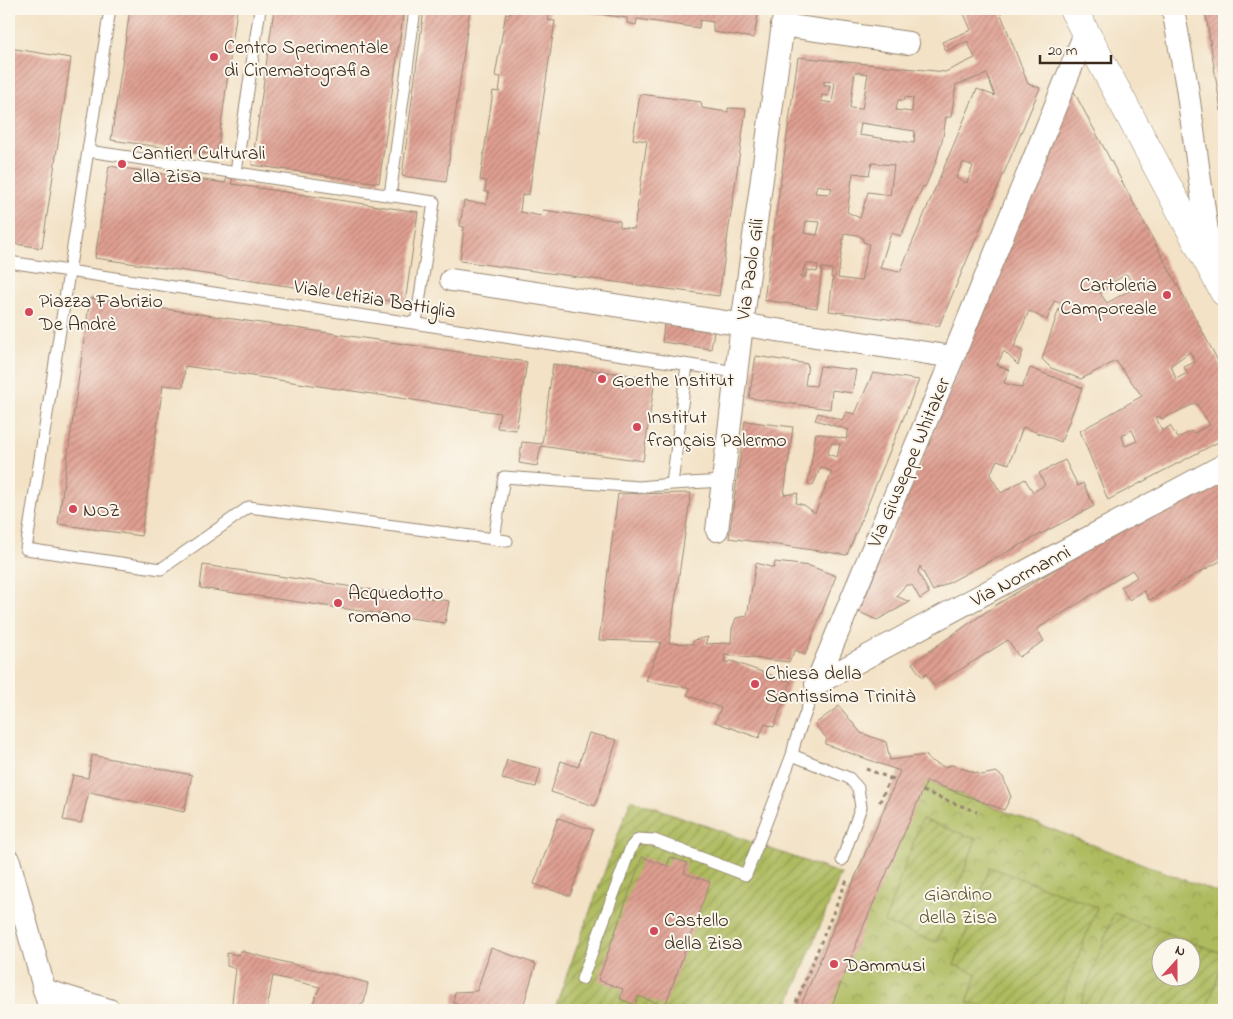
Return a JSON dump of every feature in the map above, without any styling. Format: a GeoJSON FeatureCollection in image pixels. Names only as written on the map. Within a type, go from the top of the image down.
{"type":"FeatureCollection","features":[{"type":"Feature","properties":{"kind":"street"},"geometry":{"type":"LineString","coordinates":[[1173,9],[1224,292]]}},
{"type":"Feature","properties":{"kind":"street"},"geometry":{"type":"LineString","coordinates":[[784,17],[908,43]]}},
{"type":"Feature","properties":{"kind":"street","name":"Via Paolo Gili"},"geometry":{"type":"LineString","coordinates":[[717,530],[742,325],[784,17]]}},
{"type":"Feature","properties":{"kind":"street"},"geometry":{"type":"LineString","coordinates":[[1080,20],[1218,264]]}},
{"type":"Feature","properties":{"kind":"street","name":"Via Giuseppe Whitaker"},"geometry":{"type":"LineString","coordinates":[[816,684],[953,357],[1080,20]]}},
{"type":"Feature","properties":{"kind":"street"},"geometry":{"type":"LineString","coordinates":[[451,280],[953,357]]}},
{"type":"Feature","properties":{"kind":"street","name":"Via Normanni"},"geometry":{"type":"LineString","coordinates":[[816,684],[1224,465]]}},
{"type":"Feature","properties":{"kind":"street"},"geometry":{"type":"LineString","coordinates":[[9,861],[47,1000],[109,1010]]}},
{"type":"Feature","properties":{"kind":"lane"},"geometry":{"type":"LineString","coordinates":[[110,9],[26,549],[161,569],[249,508],[507,541]]}},
{"type":"Feature","properties":{"kind":"lane"},"geometry":{"type":"LineString","coordinates":[[236,172],[260,9]]}},
{"type":"Feature","properties":{"kind":"lane"},"geometry":{"type":"LineString","coordinates":[[390,196],[415,9]]}},
{"type":"Feature","properties":{"kind":"lane"},"geometry":{"type":"LineString","coordinates":[[88,151],[434,202],[416,323]]}},
{"type":"Feature","properties":{"kind":"lane","name":"Viale Letizia Battiglia"},"geometry":{"type":"LineString","coordinates":[[9,262],[736,372]]}},
{"type":"Feature","properties":{"kind":"lane"},"geometry":{"type":"LineString","coordinates":[[672,484],[687,365]]}},
{"type":"Feature","properties":{"kind":"lane"},"geometry":{"type":"LineString","coordinates":[[494,539],[504,477],[639,487],[722,481]]}},
{"type":"Feature","properties":{"kind":"lane","name":"Via Giuseppe Whitaker"},"geometry":{"type":"LineString","coordinates":[[582,979],[631,847],[638,839],[654,840],[746,875],[792,755],[816,684]]}},
{"type":"Feature","properties":{"kind":"lane"},"geometry":{"type":"LineString","coordinates":[[792,755],[849,778],[858,788],[861,807],[842,860]]}},
{"type":"Feature","properties":{"kind":"path"},"geometry":{"type":"LineString","coordinates":[[890,778],[896,780]]}},
{"type":"Feature","properties":{"kind":"path"},"geometry":{"type":"LineString","coordinates":[[923,791],[977,812]]}},
{"type":"Feature","properties":{"kind":"green space","name":"Giardino della Zisa"},"geometry":{"type":"Polygon","coordinates":[[[900,771],[1224,895],[1224,1010],[799,1010],[900,771]]]}},
{"type":"Feature","properties":{"kind":"green space"},"geometry":{"type":"Polygon","coordinates":[[[631,799],[841,874],[786,1010],[554,1010],[631,799]]]}},
{"type":"Feature","properties":{"kind":"green space"},"geometry":{"type":"Polygon","coordinates":[[[922,819],[976,839],[937,942],[884,923],[922,819]]]}},
{"type":"Feature","properties":{"kind":"green space"},"geometry":{"type":"Polygon","coordinates":[[[990,867],[1097,907],[1058,1010],[991,1010],[967,1002],[977,974],[954,965],[990,867]]]}},
{"type":"Feature","properties":{"kind":"green space"},"geometry":{"type":"Polygon","coordinates":[[[1114,913],[1176,936],[1150,936],[1150,986],[1200,986],[1200,945],[1224,954],[1224,960],[1206,1010],[1078,1010],[1114,913]]]}},
{"type":"Feature","properties":{"kind":"building"},"geometry":{"type":"Polygon","coordinates":[[[130,9],[237,9],[217,155],[111,140],[130,9]]]}},
{"type":"Feature","properties":{"kind":"building"},"geometry":{"type":"Polygon","coordinates":[[[274,9],[404,9],[379,183],[252,165],[274,9]]]}},
{"type":"Feature","properties":{"kind":"building"},"geometry":{"type":"Polygon","coordinates":[[[424,9],[470,9],[446,182],[402,176],[424,9]]]}},
{"type":"Feature","properties":{"kind":"building"},"geometry":{"type":"Polygon","coordinates":[[[511,9],[550,9],[548,20],[555,21],[529,194],[522,195],[520,212],[541,216],[543,210],[620,221],[620,227],[634,229],[647,141],[633,139],[640,94],[701,102],[702,108],[728,112],[728,108],[746,109],[719,296],[460,261],[464,227],[460,226],[464,201],[487,204],[489,192],[485,192],[486,181],[480,180],[493,91],[499,92],[501,77],[495,76],[506,13],[510,14],[511,9]]]}},
{"type":"Feature","properties":{"kind":"building"},"geometry":{"type":"Polygon","coordinates":[[[570,9],[759,9],[754,38],[713,32],[713,22],[700,20],[699,28],[637,19],[636,25],[627,23],[627,18],[570,9]]]}},
{"type":"Feature","properties":{"kind":"building"},"geometry":{"type":"Polygon","coordinates":[[[878,9],[895,9],[895,12],[878,9]]]}},
{"type":"Feature","properties":{"kind":"building"},"geometry":{"type":"Polygon","coordinates":[[[962,9],[999,9],[1028,84],[1040,88],[939,326],[829,311],[833,278],[831,277],[832,269],[822,268],[817,308],[764,300],[798,57],[945,72],[975,58],[967,41],[946,51],[942,42],[971,30],[962,9]],[[855,72],[850,108],[862,109],[868,74],[855,72]],[[987,74],[956,85],[951,117],[946,117],[936,162],[901,236],[891,233],[880,268],[900,272],[977,89],[995,96],[987,74]],[[824,81],[824,85],[830,85],[828,96],[822,95],[821,101],[832,103],[835,82],[824,81]],[[905,97],[904,100],[898,100],[896,110],[912,112],[913,98],[905,97]],[[861,123],[859,135],[914,143],[915,131],[861,123]],[[963,162],[956,178],[967,183],[973,166],[963,162]],[[872,163],[869,175],[853,173],[847,212],[860,218],[868,192],[890,195],[894,165],[872,163]],[[817,185],[815,193],[830,194],[832,188],[817,185]],[[806,221],[804,233],[817,235],[820,222],[806,221]],[[844,233],[838,278],[861,281],[869,244],[863,242],[863,238],[857,235],[844,233]],[[805,263],[803,275],[800,277],[805,277],[807,270],[817,272],[818,265],[805,263]]]}},
{"type":"Feature","properties":{"kind":"building"},"geometry":{"type":"Polygon","coordinates":[[[1205,9],[1224,9],[1224,111],[1221,111],[1205,9]]]}},
{"type":"Feature","properties":{"kind":"building"},"geometry":{"type":"Polygon","coordinates":[[[9,48],[71,58],[42,248],[9,243],[9,48]]]}},
{"type":"Feature","properties":{"kind":"building"},"geometry":{"type":"Polygon","coordinates":[[[1073,90],[1224,372],[1224,439],[1108,500],[1080,431],[1142,396],[1116,361],[1081,379],[1051,368],[1042,359],[1061,303],[1054,301],[1047,320],[1029,311],[1014,347],[1023,351],[1018,365],[1004,351],[997,365],[1009,370],[1004,383],[1022,388],[1030,368],[1082,388],[1061,442],[1023,427],[1009,464],[997,460],[990,475],[1001,493],[1025,479],[1033,492],[1045,485],[1039,473],[1065,460],[1078,486],[1083,483],[1094,506],[933,591],[920,566],[918,572],[929,593],[920,599],[912,585],[906,585],[896,596],[910,602],[877,620],[859,612],[1073,90]],[[1127,274],[1111,283],[1112,285],[1100,293],[1107,303],[1134,288],[1127,274]],[[1190,352],[1171,365],[1176,379],[1187,373],[1184,367],[1195,362],[1190,352]],[[1196,403],[1162,419],[1161,417],[1156,417],[1162,431],[1170,426],[1178,438],[1210,425],[1196,403]],[[1132,430],[1122,436],[1125,446],[1137,441],[1132,430]]]}},
{"type":"Feature","properties":{"kind":"building"},"geometry":{"type":"Polygon","coordinates":[[[109,166],[225,183],[227,178],[232,179],[232,184],[418,212],[405,303],[95,258],[109,166]]]}},
{"type":"Feature","properties":{"kind":"building"},"geometry":{"type":"Polygon","coordinates":[[[90,298],[527,362],[516,430],[497,428],[500,413],[185,366],[183,387],[163,385],[141,536],[58,524],[90,298]]]}},
{"type":"Feature","properties":{"kind":"building"},"geometry":{"type":"Polygon","coordinates":[[[664,324],[714,331],[711,349],[662,342],[664,324]]]}},
{"type":"Feature","properties":{"kind":"building"},"geometry":{"type":"Polygon","coordinates":[[[756,356],[808,364],[805,385],[816,386],[820,366],[856,370],[852,393],[832,390],[830,409],[749,398],[756,356]]]}},
{"type":"Feature","properties":{"kind":"building"},"geometry":{"type":"Polygon","coordinates":[[[553,364],[655,379],[643,461],[541,446],[537,466],[519,463],[522,442],[542,444],[553,364]]]}},
{"type":"Feature","properties":{"kind":"building"},"geometry":{"type":"Polygon","coordinates":[[[873,373],[919,380],[847,555],[729,538],[745,421],[793,427],[784,495],[798,493],[796,503],[804,505],[815,513],[832,472],[821,467],[813,485],[808,484],[816,433],[846,439],[849,430],[815,420],[818,413],[842,420],[846,412],[855,414],[873,373]],[[832,443],[827,454],[837,457],[840,444],[832,443]]]}},
{"type":"Feature","properties":{"kind":"building"},"geometry":{"type":"Polygon","coordinates":[[[1224,475],[1224,559],[1149,600],[1144,591],[1129,600],[1121,587],[1137,577],[1132,570],[1037,629],[1044,641],[1019,657],[1008,640],[934,686],[926,674],[922,677],[912,663],[996,605],[1130,524],[1224,475]]]}},
{"type":"Feature","properties":{"kind":"building"},"geometry":{"type":"Polygon","coordinates":[[[691,493],[669,643],[693,644],[694,640],[708,637],[705,644],[731,643],[732,629],[736,618],[747,616],[756,563],[774,568],[775,562],[810,566],[836,576],[805,655],[795,650],[789,662],[724,655],[725,663],[731,661],[791,682],[774,727],[765,724],[759,738],[715,722],[721,708],[687,695],[690,688],[646,681],[661,642],[599,640],[618,494],[691,493]]]}},
{"type":"Feature","properties":{"kind":"building"},"geometry":{"type":"Polygon","coordinates":[[[203,565],[449,601],[445,623],[200,588],[203,565]]]}},
{"type":"Feature","properties":{"kind":"building"},"geometry":{"type":"Polygon","coordinates":[[[839,706],[861,733],[886,742],[890,760],[926,755],[929,760],[944,767],[952,765],[982,775],[996,772],[1003,777],[1011,797],[1004,810],[927,781],[867,918],[830,1010],[799,1010],[900,771],[825,744],[827,739],[815,724],[839,706]]]}},
{"type":"Feature","properties":{"kind":"building"},"geometry":{"type":"Polygon","coordinates":[[[589,733],[617,740],[595,806],[551,792],[561,761],[578,767],[589,733]]]}},
{"type":"Feature","properties":{"kind":"building"},"geometry":{"type":"Polygon","coordinates":[[[92,755],[192,775],[184,812],[89,792],[81,823],[63,820],[73,775],[88,778],[92,755]]]}},
{"type":"Feature","properties":{"kind":"building"},"geometry":{"type":"Polygon","coordinates":[[[507,760],[541,769],[536,787],[502,779],[507,760]]]}},
{"type":"Feature","properties":{"kind":"building"},"geometry":{"type":"Polygon","coordinates":[[[558,818],[593,830],[570,896],[534,884],[558,818]]]}},
{"type":"Feature","properties":{"kind":"building","name":"Castello della Zisa"},"geometry":{"type":"Polygon","coordinates":[[[642,857],[667,866],[670,857],[687,863],[684,873],[710,882],[665,1006],[638,996],[635,1005],[620,999],[623,989],[598,980],[642,857]]]}},
{"type":"Feature","properties":{"kind":"building"},"geometry":{"type":"Polygon","coordinates":[[[491,948],[536,964],[522,1010],[480,1010],[453,1003],[455,992],[477,991],[491,948]]]}},
{"type":"Feature","properties":{"kind":"building"},"geometry":{"type":"Polygon","coordinates":[[[240,951],[368,983],[364,1003],[353,1010],[310,1010],[320,987],[273,976],[267,1010],[231,1010],[236,969],[227,966],[227,953],[239,955],[240,951]]]}},
{"type":"Feature","properties":{"kind":"place","name":"Centro Sperimentale di Cinematografia"},"geometry":{"type":"Point","coordinates":[214,57]}},
{"type":"Feature","properties":{"kind":"place","name":"Cantieri Culturali alla Zisa"},"geometry":{"type":"Point","coordinates":[122,164]}},
{"type":"Feature","properties":{"kind":"place","name":"Cartoleria Camporeale"},"geometry":{"type":"Point","coordinates":[1167,295]}},
{"type":"Feature","properties":{"kind":"place","name":"Piazza Fabrizio De Andrè"},"geometry":{"type":"Point","coordinates":[29,312]}},
{"type":"Feature","properties":{"kind":"place","name":"Goethe Institut"},"geometry":{"type":"Point","coordinates":[602,379]}},
{"type":"Feature","properties":{"kind":"place","name":"Institut français Palermo"},"geometry":{"type":"Point","coordinates":[637,427]}},
{"type":"Feature","properties":{"kind":"place","name":"NOZ"},"geometry":{"type":"Point","coordinates":[73,509]}},
{"type":"Feature","properties":{"kind":"place","name":"Acquedotto romano"},"geometry":{"type":"Point","coordinates":[338,603]}},
{"type":"Feature","properties":{"kind":"place","name":"Chiesa della Santissima Trinità"},"geometry":{"type":"Point","coordinates":[755,684]}},
{"type":"Feature","properties":{"kind":"place","name":"Castello della Zisa"},"geometry":{"type":"Point","coordinates":[654,931]}},
{"type":"Feature","properties":{"kind":"place","name":"Dammusi"},"geometry":{"type":"Point","coordinates":[834,964]}}]}
